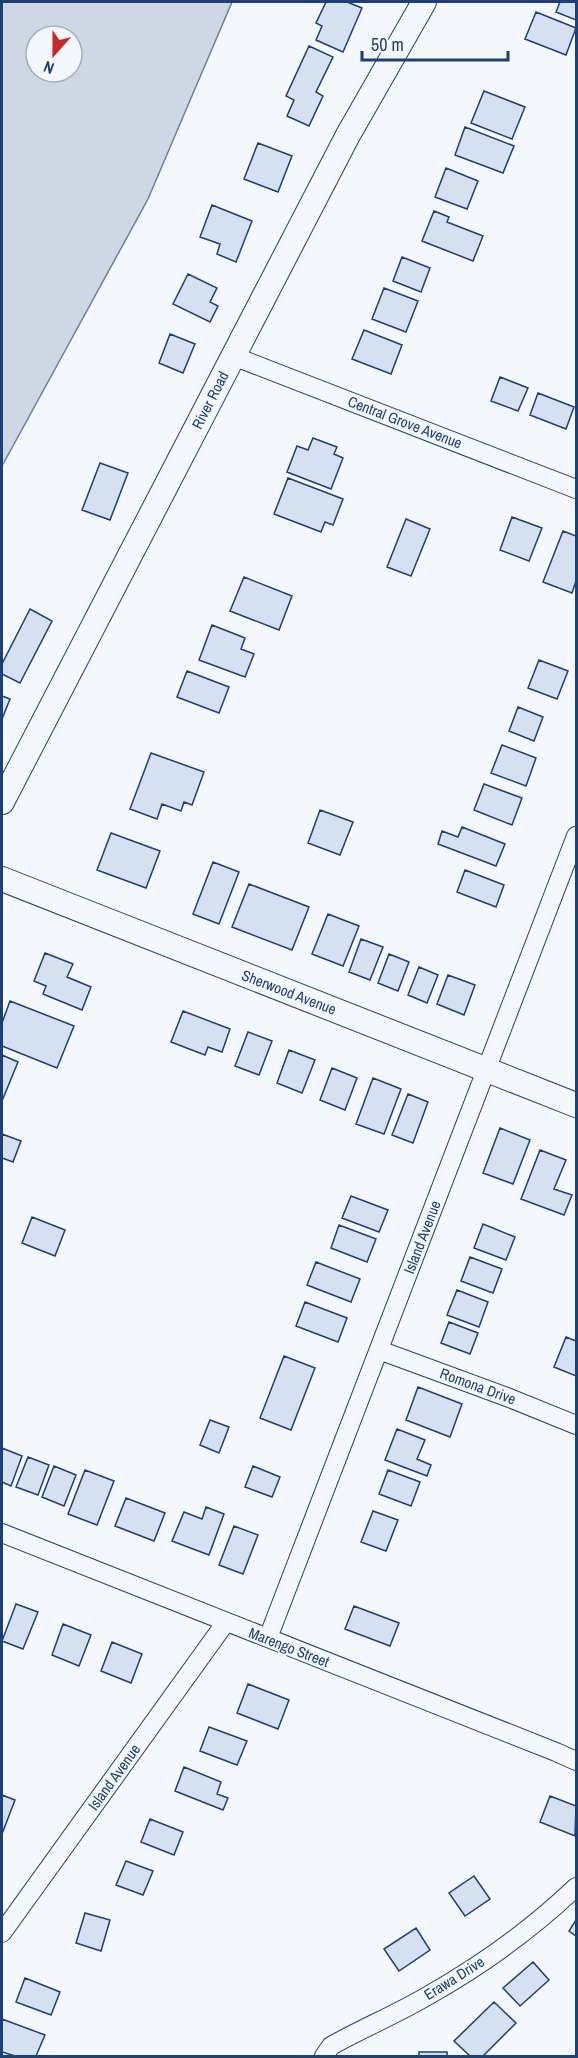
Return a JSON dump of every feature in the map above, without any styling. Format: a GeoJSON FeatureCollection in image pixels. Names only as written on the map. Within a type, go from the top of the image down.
{"type":"FeatureCollection","features":[{"type":"Feature","properties":{"kind":"street","name":"River Road"},"geometry":{"type":"LineString","coordinates":[[2,802],[348,135],[424,2]]}},
{"type":"Feature","properties":{"kind":"street","name":"Central Grove Avenue"},"geometry":{"type":"LineString","coordinates":[[233,356],[576,489]]}},
{"type":"Feature","properties":{"kind":"street","name":"Island Avenue"},"geometry":{"type":"LineString","coordinates":[[268,1638],[576,836]]}},
{"type":"Feature","properties":{"kind":"street","name":"Sherwood Avenue"},"geometry":{"type":"LineString","coordinates":[[2,879],[576,1105]]}},
{"type":"Feature","properties":{"kind":"street","name":"Romona Drive"},"geometry":{"type":"LineString","coordinates":[[379,1350],[576,1425]]}},
{"type":"Feature","properties":{"kind":"street","name":"Marengo Street"},"geometry":{"type":"LineString","coordinates":[[2,1533],[576,1761]]}},
{"type":"Feature","properties":{"kind":"street","name":"Island Avenue"},"geometry":{"type":"LineString","coordinates":[[2,1933],[226,1622]]}},
{"type":"Feature","properties":{"kind":"street","name":"Erawa Drive"},"geometry":{"type":"LineString","coordinates":[[324,2056],[331,2046],[428,1996],[484,1960],[553,1910],[576,1887]]}},
{"type":"Feature","properties":{"kind":"shaded area"},"geometry":{"type":"Polygon","coordinates":[[[2,2],[232,2],[148,199],[2,466],[2,2]]]}},
{"type":"Feature","properties":{"kind":"building"},"geometry":{"type":"Polygon","coordinates":[[[326,2],[347,2],[362,8],[343,52],[316,40],[322,26],[316,23],[326,2]]]}},
{"type":"Feature","properties":{"kind":"building"},"geometry":{"type":"Polygon","coordinates":[[[560,2],[576,2],[576,20],[556,12],[560,2]]]}},
{"type":"Feature","properties":{"kind":"building"},"geometry":{"type":"Polygon","coordinates":[[[536,12],[576,28],[566,55],[525,39],[536,12]]]}},
{"type":"Feature","properties":{"kind":"building"},"geometry":{"type":"Polygon","coordinates":[[[309,46],[333,57],[316,92],[323,96],[309,126],[287,116],[294,100],[286,96],[309,46]]]}},
{"type":"Feature","properties":{"kind":"building"},"geometry":{"type":"Polygon","coordinates":[[[484,91],[525,107],[512,139],[471,123],[484,91]]]}},
{"type":"Feature","properties":{"kind":"building"},"geometry":{"type":"Polygon","coordinates":[[[465,127],[514,146],[503,173],[455,155],[465,127]]]}},
{"type":"Feature","properties":{"kind":"building"},"geometry":{"type":"Polygon","coordinates":[[[258,143],[292,156],[278,192],[244,179],[258,143]]]}},
{"type":"Feature","properties":{"kind":"building"},"geometry":{"type":"Polygon","coordinates":[[[446,168],[478,181],[467,209],[435,197],[446,168]]]}},
{"type":"Feature","properties":{"kind":"building"},"geometry":{"type":"Polygon","coordinates":[[[212,205],[252,221],[236,262],[217,254],[220,244],[200,237],[212,205]]]}},
{"type":"Feature","properties":{"kind":"building"},"geometry":{"type":"Polygon","coordinates":[[[434,211],[449,217],[447,222],[483,236],[473,261],[422,241],[434,211]]]}},
{"type":"Feature","properties":{"kind":"building"},"geometry":{"type":"Polygon","coordinates":[[[402,257],[430,268],[421,292],[393,281],[402,257]]]}},
{"type":"Feature","properties":{"kind":"building"},"geometry":{"type":"Polygon","coordinates":[[[188,274],[217,288],[210,302],[218,306],[210,322],[173,304],[188,274]]]}},
{"type":"Feature","properties":{"kind":"building"},"geometry":{"type":"Polygon","coordinates":[[[384,288],[418,301],[406,332],[372,319],[384,288]]]}},
{"type":"Feature","properties":{"kind":"building"},"geometry":{"type":"Polygon","coordinates":[[[364,330],[402,345],[391,374],[352,359],[364,330]]]}},
{"type":"Feature","properties":{"kind":"building"},"geometry":{"type":"Polygon","coordinates":[[[170,334],[195,344],[183,373],[159,363],[170,334]]]}},
{"type":"Feature","properties":{"kind":"building"},"geometry":{"type":"Polygon","coordinates":[[[500,377],[528,388],[518,411],[491,401],[500,377]]]}},
{"type":"Feature","properties":{"kind":"building"},"geometry":{"type":"Polygon","coordinates":[[[538,393],[574,407],[566,429],[530,415],[538,393]]]}},
{"type":"Feature","properties":{"kind":"building"},"geometry":{"type":"Polygon","coordinates":[[[313,438],[337,447],[334,454],[343,458],[331,489],[287,472],[297,446],[308,450],[313,438]]]}},
{"type":"Feature","properties":{"kind":"building"},"geometry":{"type":"Polygon","coordinates":[[[100,463],[128,473],[110,520],[82,510],[100,463]]]}},
{"type":"Feature","properties":{"kind":"building"},"geometry":{"type":"Polygon","coordinates":[[[288,478],[343,499],[333,525],[325,522],[321,532],[274,514],[288,478]]]}},
{"type":"Feature","properties":{"kind":"building"},"geometry":{"type":"Polygon","coordinates":[[[512,517],[542,528],[529,561],[500,550],[512,517]]]}},
{"type":"Feature","properties":{"kind":"building"},"geometry":{"type":"Polygon","coordinates":[[[406,519],[430,529],[411,576],[387,567],[406,519]]]}},
{"type":"Feature","properties":{"kind":"building"},"geometry":{"type":"Polygon","coordinates":[[[563,531],[576,536],[576,581],[572,593],[543,582],[563,531]]]}},
{"type":"Feature","properties":{"kind":"building"},"geometry":{"type":"Polygon","coordinates":[[[244,577],[292,596],[279,630],[230,611],[244,577]]]}},
{"type":"Feature","properties":{"kind":"building"},"geometry":{"type":"Polygon","coordinates":[[[30,609],[52,621],[20,683],[2,674],[2,664],[30,609]]]}},
{"type":"Feature","properties":{"kind":"building"},"geometry":{"type":"Polygon","coordinates":[[[212,625],[245,638],[241,649],[254,654],[245,677],[199,660],[212,625]]]}},
{"type":"Feature","properties":{"kind":"building"},"geometry":{"type":"Polygon","coordinates":[[[539,660],[568,671],[557,699],[528,688],[539,660]]]}},
{"type":"Feature","properties":{"kind":"building"},"geometry":{"type":"Polygon","coordinates":[[[187,671],[229,687],[219,713],[177,697],[187,671]]]}},
{"type":"Feature","properties":{"kind":"building"},"geometry":{"type":"Polygon","coordinates":[[[2,696],[10,699],[2,719],[2,696]]]}},
{"type":"Feature","properties":{"kind":"building"},"geometry":{"type":"Polygon","coordinates":[[[518,707],[543,717],[534,741],[509,731],[518,707]]]}},
{"type":"Feature","properties":{"kind":"building"},"geometry":{"type":"Polygon","coordinates":[[[502,745],[536,758],[526,786],[491,773],[502,745]]]}},
{"type":"Feature","properties":{"kind":"building"},"geometry":{"type":"Polygon","coordinates":[[[151,753],[204,772],[192,805],[184,802],[181,811],[162,804],[157,819],[130,809],[151,753]]]}},
{"type":"Feature","properties":{"kind":"building"},"geometry":{"type":"Polygon","coordinates":[[[484,784],[522,798],[512,825],[474,810],[484,784]]]}},
{"type":"Feature","properties":{"kind":"building"},"geometry":{"type":"Polygon","coordinates":[[[320,810],[353,822],[340,855],[308,843],[320,810]]]}},
{"type":"Feature","properties":{"kind":"building"},"geometry":{"type":"Polygon","coordinates":[[[462,827],[505,844],[496,866],[438,844],[442,831],[458,837],[462,827]]]}},
{"type":"Feature","properties":{"kind":"building"},"geometry":{"type":"Polygon","coordinates":[[[111,833],[160,851],[146,888],[97,870],[111,833]]]}},
{"type":"Feature","properties":{"kind":"building"},"geometry":{"type":"Polygon","coordinates":[[[213,862],[239,872],[219,924],[193,914],[213,862]]]}},
{"type":"Feature","properties":{"kind":"building"},"geometry":{"type":"Polygon","coordinates":[[[465,870],[504,885],[496,907],[457,892],[465,870]]]}},
{"type":"Feature","properties":{"kind":"building"},"geometry":{"type":"Polygon","coordinates":[[[249,884],[309,907],[292,950],[232,927],[249,884]]]}},
{"type":"Feature","properties":{"kind":"building"},"geometry":{"type":"Polygon","coordinates":[[[328,914],[359,926],[343,966],[312,954],[328,914]]]}},
{"type":"Feature","properties":{"kind":"building"},"geometry":{"type":"Polygon","coordinates":[[[361,939],[383,947],[370,980],[349,972],[361,939]]]}},
{"type":"Feature","properties":{"kind":"building"},"geometry":{"type":"Polygon","coordinates":[[[45,953],[73,964],[67,977],[91,987],[82,1010],[43,994],[46,986],[34,981],[45,953]]]}},
{"type":"Feature","properties":{"kind":"building"},"geometry":{"type":"Polygon","coordinates":[[[389,954],[409,962],[398,991],[378,983],[389,954]]]}},
{"type":"Feature","properties":{"kind":"building"},"geometry":{"type":"Polygon","coordinates":[[[419,967],[438,975],[427,1003],[408,995],[419,967]]]}},
{"type":"Feature","properties":{"kind":"building"},"geometry":{"type":"Polygon","coordinates":[[[448,975],[475,985],[464,1015],[437,1004],[448,975]]]}},
{"type":"Feature","properties":{"kind":"building"},"geometry":{"type":"Polygon","coordinates":[[[10,1001],[74,1026],[57,1068],[2,1046],[2,1023],[10,1001]]]}},
{"type":"Feature","properties":{"kind":"building"},"geometry":{"type":"Polygon","coordinates":[[[183,1011],[230,1029],[222,1052],[208,1047],[205,1055],[171,1042],[183,1011]]]}},
{"type":"Feature","properties":{"kind":"building"},"geometry":{"type":"Polygon","coordinates":[[[248,1032],[272,1041],[259,1075],[235,1066],[248,1032]]]}},
{"type":"Feature","properties":{"kind":"building"},"geometry":{"type":"Polygon","coordinates":[[[289,1050],[315,1060],[302,1093],[277,1083],[289,1050]]]}},
{"type":"Feature","properties":{"kind":"building"},"geometry":{"type":"Polygon","coordinates":[[[2,1055],[18,1062],[2,1101],[2,1055]]]}},
{"type":"Feature","properties":{"kind":"building"},"geometry":{"type":"Polygon","coordinates":[[[332,1068],[357,1078],[345,1110],[320,1100],[332,1068]]]}},
{"type":"Feature","properties":{"kind":"building"},"geometry":{"type":"Polygon","coordinates":[[[373,1078],[401,1089],[384,1134],[356,1124],[373,1078]]]}},
{"type":"Feature","properties":{"kind":"building"},"geometry":{"type":"Polygon","coordinates":[[[408,1094],[428,1102],[413,1143],[392,1135],[408,1094]]]}},
{"type":"Feature","properties":{"kind":"building"},"geometry":{"type":"Polygon","coordinates":[[[500,1128],[530,1140],[513,1184],[483,1173],[500,1128]]]}},
{"type":"Feature","properties":{"kind":"building"},"geometry":{"type":"Polygon","coordinates":[[[2,1134],[21,1141],[13,1162],[2,1158],[2,1134]]]}},
{"type":"Feature","properties":{"kind":"building"},"geometry":{"type":"Polygon","coordinates":[[[540,1150],[566,1160],[554,1189],[572,1195],[564,1215],[521,1199],[540,1150]]]}},
{"type":"Feature","properties":{"kind":"building"},"geometry":{"type":"Polygon","coordinates":[[[351,1196],[388,1210],[379,1232],[342,1218],[351,1196]]]}},
{"type":"Feature","properties":{"kind":"building"},"geometry":{"type":"Polygon","coordinates":[[[32,1217],[65,1230],[55,1256],[22,1243],[32,1217]]]}},
{"type":"Feature","properties":{"kind":"building"},"geometry":{"type":"Polygon","coordinates":[[[483,1224],[515,1237],[506,1260],[474,1248],[483,1224]]]}},
{"type":"Feature","properties":{"kind":"building"},"geometry":{"type":"Polygon","coordinates":[[[339,1225],[376,1239],[367,1262],[331,1248],[339,1225]]]}},
{"type":"Feature","properties":{"kind":"building"},"geometry":{"type":"Polygon","coordinates":[[[470,1257],[502,1269],[493,1293],[461,1281],[470,1257]]]}},
{"type":"Feature","properties":{"kind":"building"},"geometry":{"type":"Polygon","coordinates":[[[316,1262],[360,1279],[351,1302],[307,1285],[316,1262]]]}},
{"type":"Feature","properties":{"kind":"building"},"geometry":{"type":"Polygon","coordinates":[[[457,1290],[488,1302],[479,1327],[447,1315],[457,1290]]]}},
{"type":"Feature","properties":{"kind":"building"},"geometry":{"type":"Polygon","coordinates":[[[305,1302],[347,1318],[338,1342],[296,1326],[305,1302]]]}},
{"type":"Feature","properties":{"kind":"building"},"geometry":{"type":"Polygon","coordinates":[[[449,1322],[478,1333],[470,1354],[441,1343],[449,1322]]]}},
{"type":"Feature","properties":{"kind":"building"},"geometry":{"type":"Polygon","coordinates":[[[566,1337],[576,1341],[576,1376],[554,1367],[566,1337]]]}},
{"type":"Feature","properties":{"kind":"building"},"geometry":{"type":"Polygon","coordinates":[[[284,1356],[315,1368],[291,1430],[260,1418],[284,1356]]]}},
{"type":"Feature","properties":{"kind":"building"},"geometry":{"type":"Polygon","coordinates":[[[418,1387],[462,1404],[450,1437],[406,1420],[418,1387]]]}},
{"type":"Feature","properties":{"kind":"building"},"geometry":{"type":"Polygon","coordinates":[[[210,1420],[229,1427],[219,1453],[200,1445],[210,1420]]]}},
{"type":"Feature","properties":{"kind":"building"},"geometry":{"type":"Polygon","coordinates":[[[397,1429],[425,1440],[417,1459],[431,1465],[427,1476],[385,1460],[397,1429]]]}},
{"type":"Feature","properties":{"kind":"building"},"geometry":{"type":"Polygon","coordinates":[[[2,1448],[22,1456],[11,1486],[2,1482],[2,1448]]]}},
{"type":"Feature","properties":{"kind":"building"},"geometry":{"type":"Polygon","coordinates":[[[28,1457],[49,1465],[38,1495],[16,1487],[28,1457]]]}},
{"type":"Feature","properties":{"kind":"building"},"geometry":{"type":"Polygon","coordinates":[[[54,1466],[76,1475],[64,1506],[42,1497],[54,1466]]]}},
{"type":"Feature","properties":{"kind":"building"},"geometry":{"type":"Polygon","coordinates":[[[253,1466],[280,1477],[272,1497],[245,1487],[253,1466]]]}},
{"type":"Feature","properties":{"kind":"building"},"geometry":{"type":"Polygon","coordinates":[[[85,1470],[114,1481],[97,1525],[68,1514],[85,1470]]]}},
{"type":"Feature","properties":{"kind":"building"},"geometry":{"type":"Polygon","coordinates":[[[388,1470],[420,1482],[411,1506],[379,1494],[388,1470]]]}},
{"type":"Feature","properties":{"kind":"building"},"geometry":{"type":"Polygon","coordinates":[[[126,1498],[165,1513],[154,1541],[115,1526],[126,1498]]]}},
{"type":"Feature","properties":{"kind":"building"},"geometry":{"type":"Polygon","coordinates":[[[206,1507],[224,1514],[209,1555],[172,1541],[184,1512],[202,1519],[206,1507]]]}},
{"type":"Feature","properties":{"kind":"building"},"geometry":{"type":"Polygon","coordinates":[[[373,1511],[398,1520],[386,1551],[361,1542],[373,1511]]]}},
{"type":"Feature","properties":{"kind":"building"},"geometry":{"type":"Polygon","coordinates":[[[234,1526],[258,1535],[243,1574],[219,1565],[234,1526]]]}},
{"type":"Feature","properties":{"kind":"building"},"geometry":{"type":"Polygon","coordinates":[[[16,1604],[38,1612],[23,1649],[2,1641],[16,1604]]]}},
{"type":"Feature","properties":{"kind":"building"},"geometry":{"type":"Polygon","coordinates":[[[354,1606],[399,1623],[390,1646],[345,1629],[354,1606]]]}},
{"type":"Feature","properties":{"kind":"building"},"geometry":{"type":"Polygon","coordinates":[[[63,1624],[91,1635],[79,1666],[52,1655],[63,1624]]]}},
{"type":"Feature","properties":{"kind":"building"},"geometry":{"type":"Polygon","coordinates":[[[112,1642],[142,1654],[131,1683],[101,1671],[112,1642]]]}},
{"type":"Feature","properties":{"kind":"building"},"geometry":{"type":"Polygon","coordinates":[[[248,1684],[289,1700],[278,1729],[237,1713],[248,1684]]]}},
{"type":"Feature","properties":{"kind":"building"},"geometry":{"type":"Polygon","coordinates":[[[209,1727],[247,1741],[237,1765],[200,1751],[209,1727]]]}},
{"type":"Feature","properties":{"kind":"building"},"geometry":{"type":"Polygon","coordinates":[[[184,1767],[221,1782],[217,1794],[228,1798],[223,1810],[175,1791],[184,1767]]]}},
{"type":"Feature","properties":{"kind":"building"},"geometry":{"type":"Polygon","coordinates":[[[2,1795],[15,1800],[2,1834],[2,1795]]]}},
{"type":"Feature","properties":{"kind":"building"},"geometry":{"type":"Polygon","coordinates":[[[550,1796],[576,1806],[575,1836],[540,1822],[550,1796]]]}},
{"type":"Feature","properties":{"kind":"building"},"geometry":{"type":"Polygon","coordinates":[[[150,1819],[183,1832],[174,1855],[141,1842],[150,1819]]]}},
{"type":"Feature","properties":{"kind":"building"},"geometry":{"type":"Polygon","coordinates":[[[126,1861],[153,1871],[143,1895],[116,1885],[126,1861]]]}},
{"type":"Feature","properties":{"kind":"building"},"geometry":{"type":"Polygon","coordinates":[[[474,1876],[490,1899],[465,1916],[449,1893],[474,1876]]]}},
{"type":"Feature","properties":{"kind":"building"},"geometry":{"type":"Polygon","coordinates":[[[85,1913],[110,1920],[101,1951],[76,1943],[85,1913]]]}},
{"type":"Feature","properties":{"kind":"building"},"geometry":{"type":"Polygon","coordinates":[[[576,1920],[576,1936],[569,1931],[576,1920]]]}},
{"type":"Feature","properties":{"kind":"building"},"geometry":{"type":"Polygon","coordinates":[[[416,1928],[430,1950],[399,1971],[384,1949],[416,1928]]]}},
{"type":"Feature","properties":{"kind":"building"},"geometry":{"type":"Polygon","coordinates":[[[533,1962],[549,1980],[520,2006],[503,1988],[533,1962]]]}},
{"type":"Feature","properties":{"kind":"building"},"geometry":{"type":"Polygon","coordinates":[[[25,1978],[60,1992],[51,2015],[16,2002],[25,1978]]]}},
{"type":"Feature","properties":{"kind":"building"},"geometry":{"type":"Polygon","coordinates":[[[494,2002],[516,2023],[483,2056],[470,2056],[454,2041],[494,2002]]]}},
{"type":"Feature","properties":{"kind":"building"},"geometry":{"type":"Polygon","coordinates":[[[2,2019],[45,2035],[36,2056],[15,2056],[2,2052],[2,2019]]]}},
{"type":"Feature","properties":{"kind":"building"},"geometry":{"type":"Polygon","coordinates":[[[419,2052],[447,2052],[447,2056],[419,2056],[419,2052]]]}}]}
